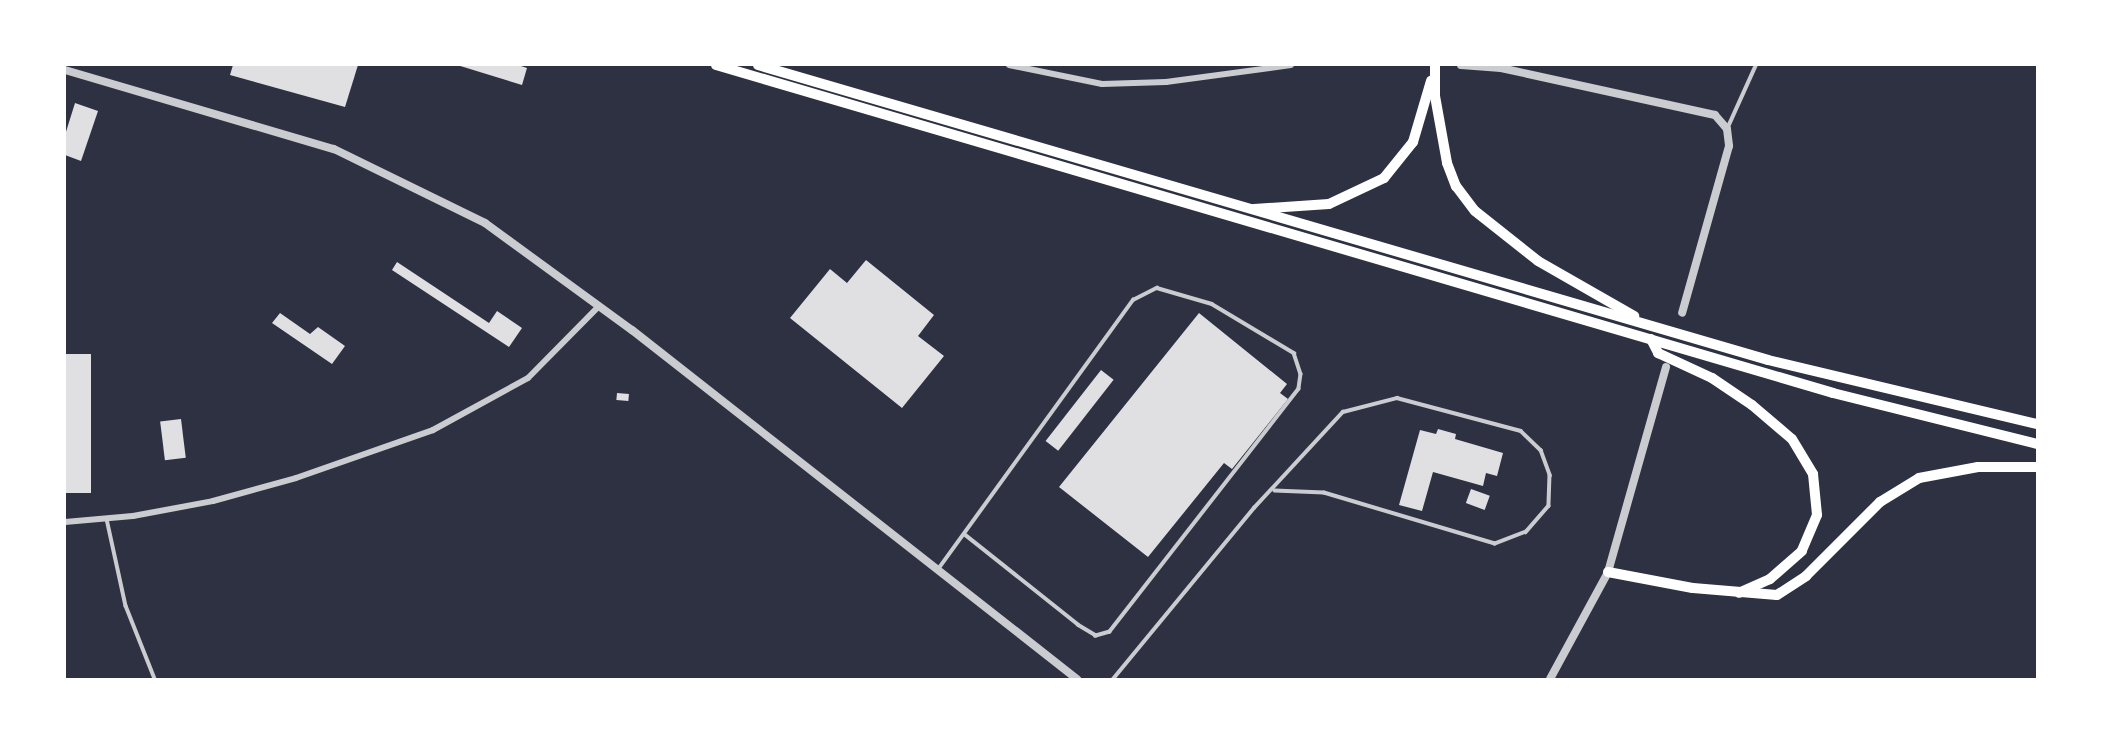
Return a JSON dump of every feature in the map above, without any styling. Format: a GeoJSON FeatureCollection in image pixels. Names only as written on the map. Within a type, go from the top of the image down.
{"type":"FeatureCollection","features":[{"type":"Feature","properties":{"kind":"highway"},"geometry":{"type":"LineString","coordinates":[[716,65],[1915,415],[2037,444]]}},
{"type":"Feature","properties":{"kind":"highway"},"geometry":{"type":"LineString","coordinates":[[758,65],[1812,372],[2037,424]]}},
{"type":"Feature","properties":{"kind":"highway"},"geometry":{"type":"LineString","coordinates":[[1251,209],[1329,204],[1384,178],[1413,142],[1435,65]]}},
{"type":"Feature","properties":{"kind":"highway"},"geometry":{"type":"LineString","coordinates":[[1435,65],[1435,96],[1447,163],[1456,186],[1475,211],[1538,261],[1658,328]]}},
{"type":"Feature","properties":{"kind":"highway"},"geometry":{"type":"LineString","coordinates":[[1651,339],[1658,353],[1712,378],[1752,405],[1792,439],[1813,474],[1817,515],[1802,551],[1770,579],[1737,594]]}},
{"type":"Feature","properties":{"kind":"highway"},"geometry":{"type":"LineString","coordinates":[[1608,572],[1763,597],[1791,588],[1880,502],[1919,478],[1978,467],[2037,467]]}},
{"type":"Feature","properties":{"kind":"street"},"geometry":{"type":"LineString","coordinates":[[1009,65],[1102,84],[1166,82],[1291,65]]}},
{"type":"Feature","properties":{"kind":"street"},"geometry":{"type":"LineString","coordinates":[[1461,65],[1501,68],[1691,108],[1715,116],[1727,129],[1726,155],[1682,313]]}},
{"type":"Feature","properties":{"kind":"street"},"geometry":{"type":"LineString","coordinates":[[65,70],[274,130],[365,161],[485,223],[598,307],[1077,679]]}},
{"type":"Feature","properties":{"kind":"street"},"geometry":{"type":"LineString","coordinates":[[65,522],[175,509],[256,489],[433,430],[528,378],[598,307]]}},
{"type":"Feature","properties":{"kind":"street"},"geometry":{"type":"LineString","coordinates":[[1550,679],[1608,572],[1666,367]]}},
{"type":"Feature","properties":{"kind":"lane"},"geometry":{"type":"LineString","coordinates":[[1727,129],[1756,65]]}},
{"type":"Feature","properties":{"kind":"lane"},"geometry":{"type":"LineString","coordinates":[[937,570],[1133,300],[1157,288],[1212,304],[1294,353],[1301,374],[1299,389],[1110,632],[1096,636],[1078,625],[965,535]]}},
{"type":"Feature","properties":{"kind":"lane"},"geometry":{"type":"LineString","coordinates":[[1113,679],[1254,508],[1275,491],[1343,412],[1397,398],[1521,431],[1541,450],[1550,475],[1549,506],[1526,532],[1495,544],[1324,493],[1275,491]]}},
{"type":"Feature","properties":{"kind":"lane"},"geometry":{"type":"LineString","coordinates":[[107,519],[126,606],[155,679]]}},
{"type":"Feature","properties":{"kind":"building"},"geometry":{"type":"Polygon","coordinates":[[[233,65],[358,65],[345,107],[230,75],[233,65]]]}},
{"type":"Feature","properties":{"kind":"building"},"geometry":{"type":"Polygon","coordinates":[[[457,65],[518,65],[527,68],[522,85],[457,65]]]}},
{"type":"Feature","properties":{"kind":"building"},"geometry":{"type":"Polygon","coordinates":[[[75,103],[98,111],[81,161],[65,155],[65,135],[75,103]]]}},
{"type":"Feature","properties":{"kind":"building"},"geometry":{"type":"Polygon","coordinates":[[[866,260],[934,315],[918,336],[944,356],[902,408],[790,318],[830,269],[847,283],[866,260]]]}},
{"type":"Feature","properties":{"kind":"building"},"geometry":{"type":"Polygon","coordinates":[[[397,262],[489,323],[497,311],[522,328],[509,347],[392,270],[397,262]]]}},
{"type":"Feature","properties":{"kind":"building"},"geometry":{"type":"Polygon","coordinates":[[[280,313],[310,334],[318,327],[345,346],[332,364],[272,323],[280,313]]]}},
{"type":"Feature","properties":{"kind":"building"},"geometry":{"type":"Polygon","coordinates":[[[1199,313],[1287,384],[1280,393],[1288,399],[1232,469],[1224,463],[1148,557],[1059,487],[1199,313]]]}},
{"type":"Feature","properties":{"kind":"building"},"geometry":{"type":"Polygon","coordinates":[[[65,354],[91,354],[91,493],[65,493],[65,354]]]}},
{"type":"Feature","properties":{"kind":"building"},"geometry":{"type":"Polygon","coordinates":[[[1101,370],[1114,380],[1058,451],[1046,441],[1101,370]]]}},
{"type":"Feature","properties":{"kind":"building"},"geometry":{"type":"Polygon","coordinates":[[[617,393],[629,394],[628,401],[616,400],[617,393]]]}},
{"type":"Feature","properties":{"kind":"building"},"geometry":{"type":"Polygon","coordinates":[[[181,419],[186,458],[165,460],[160,422],[181,419]]]}},
{"type":"Feature","properties":{"kind":"building"},"geometry":{"type":"Polygon","coordinates":[[[1438,429],[1456,434],[1455,439],[1503,453],[1497,476],[1486,473],[1483,486],[1433,472],[1422,511],[1399,505],[1420,430],[1436,434],[1438,429]]]}},
{"type":"Feature","properties":{"kind":"building"},"geometry":{"type":"Polygon","coordinates":[[[1471,489],[1490,496],[1485,510],[1466,503],[1471,489]]]}}]}
